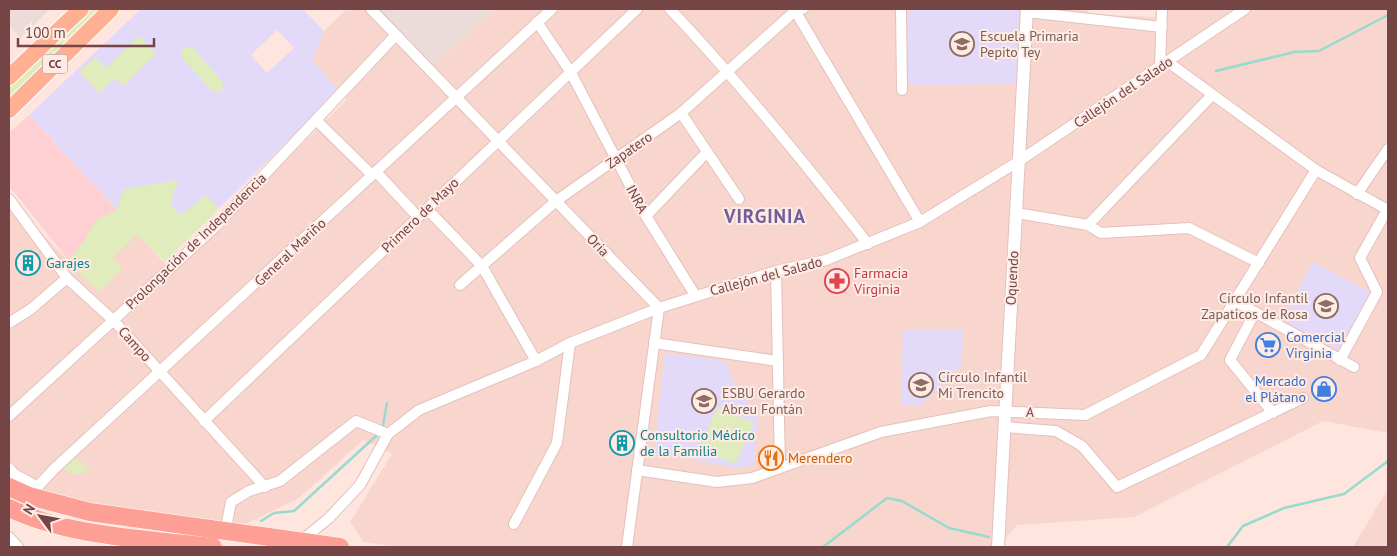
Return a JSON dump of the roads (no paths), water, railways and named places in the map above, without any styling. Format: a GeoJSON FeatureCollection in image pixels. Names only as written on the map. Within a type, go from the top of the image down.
{"type":"FeatureCollection","features":[{"type":"Feature","properties":{"kind":"highway"},"geometry":{"type":"LineString","coordinates":[[9,487],[33,492],[90,512],[340,547]]}},
{"type":"Feature","properties":{"kind":"highway"},"geometry":{"type":"LineString","coordinates":[[12,513],[86,531],[213,547]]}},
{"type":"Feature","properties":{"kind":"main road","name":"CC"},"geometry":{"type":"LineString","coordinates":[[9,77],[81,9]]}},
{"type":"Feature","properties":{"kind":"main road","name":"CC"},"geometry":{"type":"LineString","coordinates":[[9,110],[111,9]]}},
{"type":"Feature","properties":{"kind":"street","name":"Oria"},"geometry":{"type":"LineString","coordinates":[[371,9],[658,308]]}},
{"type":"Feature","properties":{"kind":"street","name":"General Mariño"},"geometry":{"type":"LineString","coordinates":[[33,492],[160,371],[552,9]]}},
{"type":"Feature","properties":{"kind":"street","name":"Primero de Mayo"},"geometry":{"type":"LineString","coordinates":[[204,421],[418,218],[497,140],[637,9]]}},
{"type":"Feature","properties":{"kind":"street"},"geometry":{"type":"LineString","coordinates":[[670,9],[728,70],[815,174],[868,244]]}},
{"type":"Feature","properties":{"kind":"street"},"geometry":{"type":"LineString","coordinates":[[901,9],[902,90]]}},
{"type":"Feature","properties":{"kind":"street"},"geometry":{"type":"LineString","coordinates":[[1162,9],[1164,65],[1212,95],[1316,170],[1388,210],[1360,258],[1377,292],[1340,360]]}},
{"type":"Feature","properties":{"kind":"street","name":"Callejón del Salado"},"geometry":{"type":"LineString","coordinates":[[300,541],[329,518],[360,485],[388,434],[418,410],[536,361],[570,342],[658,308],[776,271],[826,260],[920,222],[1019,161],[1245,9]]}},
{"type":"Feature","properties":{"kind":"street"},"geometry":{"type":"LineString","coordinates":[[797,10],[920,222]]}},
{"type":"Feature","properties":{"kind":"street","name":"Zapatero"},"geometry":{"type":"LineString","coordinates":[[460,285],[556,201],[681,113],[797,10]]}},
{"type":"Feature","properties":{"kind":"street"},"geometry":{"type":"LineString","coordinates":[[1027,10],[1162,27]]}},
{"type":"Feature","properties":{"kind":"street","name":"Oquendo"},"geometry":{"type":"LineString","coordinates":[[998,547],[1027,10]]}},
{"type":"Feature","properties":{"kind":"street","name":"INRA"},"geometry":{"type":"LineString","coordinates":[[537,22],[570,71],[646,216],[695,296]]}},
{"type":"Feature","properties":{"kind":"street","name":"Prolongación de Independencia"},"geometry":{"type":"LineString","coordinates":[[9,416],[215,227],[396,35]]}},
{"type":"Feature","properties":{"kind":"street"},"geometry":{"type":"LineString","coordinates":[[1088,225],[1212,95]]}},
{"type":"Feature","properties":{"kind":"street"},"geometry":{"type":"LineString","coordinates":[[681,113],[739,199]]}},
{"type":"Feature","properties":{"kind":"street"},"geometry":{"type":"LineString","coordinates":[[316,120],[369,172],[379,176],[418,218]]}},
{"type":"Feature","properties":{"kind":"street"},"geometry":{"type":"LineString","coordinates":[[1357,194],[1388,149]]}},
{"type":"Feature","properties":{"kind":"street"},"geometry":{"type":"LineString","coordinates":[[646,216],[707,152]]}},
{"type":"Feature","properties":{"kind":"street","name":"A"},"geometry":{"type":"LineString","coordinates":[[637,470],[717,482],[752,478],[881,432],[991,411],[1086,415],[1201,355],[1316,170]]}},
{"type":"Feature","properties":{"kind":"street","name":"Campo"},"geometry":{"type":"LineString","coordinates":[[9,199],[67,278],[114,321],[265,487]]}},
{"type":"Feature","properties":{"kind":"street"},"geometry":{"type":"LineString","coordinates":[[427,209],[482,266],[536,361]]}},
{"type":"Feature","properties":{"kind":"street"},"geometry":{"type":"LineString","coordinates":[[1016,213],[1088,225],[1101,233],[1189,228],[1259,263]]}},
{"type":"Feature","properties":{"kind":"street"},"geometry":{"type":"LineString","coordinates":[[776,271],[780,467]]}},
{"type":"Feature","properties":{"kind":"street"},"geometry":{"type":"LineString","coordinates":[[9,323],[32,309],[67,278]]}},
{"type":"Feature","properties":{"kind":"street"},"geometry":{"type":"LineString","coordinates":[[1235,301],[1354,367]]}},
{"type":"Feature","properties":{"kind":"street"},"geometry":{"type":"LineString","coordinates":[[627,547],[658,308]]}},
{"type":"Feature","properties":{"kind":"street"},"geometry":{"type":"LineString","coordinates":[[1255,312],[1230,360],[1273,413]]}},
{"type":"Feature","properties":{"kind":"street"},"geometry":{"type":"LineString","coordinates":[[514,524],[557,443],[570,342]]}},
{"type":"Feature","properties":{"kind":"street"},"geometry":{"type":"LineString","coordinates":[[654,343],[778,361]]}},
{"type":"Feature","properties":{"kind":"street"},"geometry":{"type":"LineString","coordinates":[[1004,427],[1056,431],[1082,446],[1117,486],[1303,398]]}},
{"type":"Feature","properties":{"kind":"street"},"geometry":{"type":"LineString","coordinates":[[225,532],[231,502],[249,490],[265,487],[280,481],[356,421],[388,434]]}},
{"type":"Feature","properties":{"kind":"street"},"geometry":{"type":"LineString","coordinates":[[9,468],[33,492]]}},
{"type":"Feature","properties":{"kind":"street"},"geometry":{"type":"LineString","coordinates":[[9,537],[18,547]]}},
{"type":"Feature","properties":{"kind":"waterway"},"geometry":{"type":"LineString","coordinates":[[1216,71],[1294,52],[1319,51],[1388,15]]}},
{"type":"Feature","properties":{"kind":"waterway"},"geometry":{"type":"LineString","coordinates":[[383,425],[387,403]]}},
{"type":"Feature","properties":{"kind":"waterway"},"geometry":{"type":"LineString","coordinates":[[261,521],[274,513],[294,511],[376,436]]}},
{"type":"Feature","properties":{"kind":"waterway"},"geometry":{"type":"LineString","coordinates":[[1227,547],[1243,526],[1284,508],[1344,494],[1388,461]]}},
{"type":"Feature","properties":{"kind":"waterway"},"geometry":{"type":"LineString","coordinates":[[823,547],[887,498],[902,501],[949,528],[989,537]]}},
{"type":"Feature","properties":{"kind":"place","name":"Escuela Primaria Pepito Tey"},"geometry":{"type":"Point","coordinates":[962,44]}},
{"type":"Feature","properties":{"kind":"place","name":"Garajes"},"geometry":{"type":"Point","coordinates":[28,263]}},
{"type":"Feature","properties":{"kind":"place","name":"Farmacia Virginia"},"geometry":{"type":"Point","coordinates":[837,281]}},
{"type":"Feature","properties":{"kind":"place","name":"Círculo Infantil Zapaticos de Rosa"},"geometry":{"type":"Point","coordinates":[1326,306]}},
{"type":"Feature","properties":{"kind":"place","name":"Comercial Virginia"},"geometry":{"type":"Point","coordinates":[1268,345]}},
{"type":"Feature","properties":{"kind":"place","name":"Círculo Infantil Mi Trencito"},"geometry":{"type":"Point","coordinates":[921,385]}},
{"type":"Feature","properties":{"kind":"place","name":"Mercado el Plátano"},"geometry":{"type":"Point","coordinates":[1324,389]}},
{"type":"Feature","properties":{"kind":"place","name":"ESBU Gerardo Abreu Fontán"},"geometry":{"type":"Point","coordinates":[704,401]}},
{"type":"Feature","properties":{"kind":"place","name":"Consultorio Médico de la Familia"},"geometry":{"type":"Point","coordinates":[622,443]}},
{"type":"Feature","properties":{"kind":"place","name":"Merendero"},"geometry":{"type":"Point","coordinates":[771,458]}},
{"type":"Feature","properties":{"kind":"district","name":"VIRGINIA"},"geometry":{"type":"Point","coordinates":[765,216]}}]}
